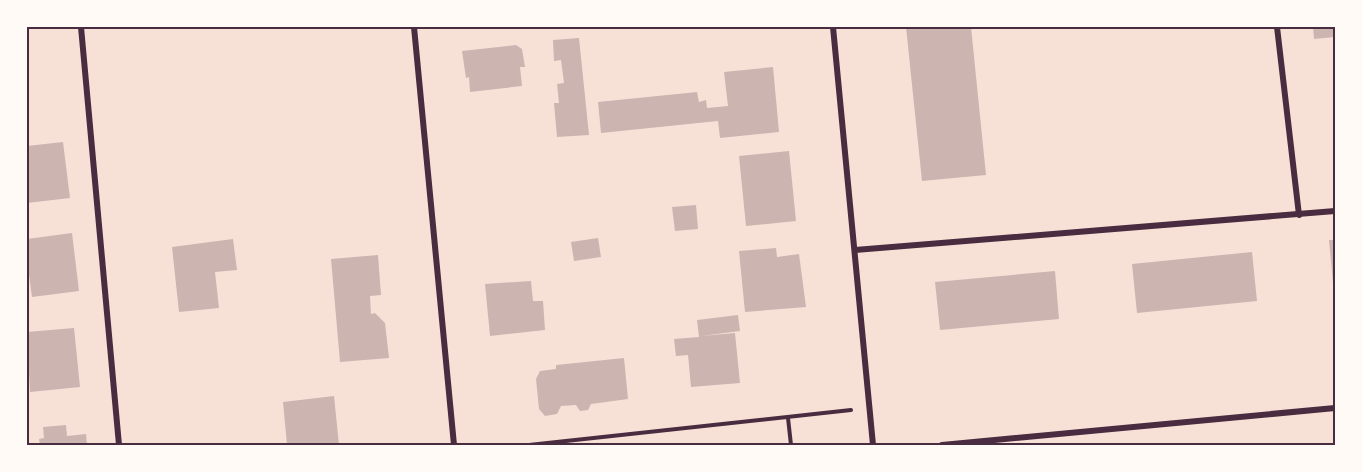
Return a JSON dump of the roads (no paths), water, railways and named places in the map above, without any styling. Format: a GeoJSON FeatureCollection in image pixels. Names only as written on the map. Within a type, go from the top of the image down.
{"type":"FeatureCollection","features":[{"type":"Feature","properties":{"kind":"street"},"geometry":{"type":"LineString","coordinates":[[81,27],[119,445]]}},
{"type":"Feature","properties":{"kind":"street"},"geometry":{"type":"LineString","coordinates":[[414,27],[454,445]]}},
{"type":"Feature","properties":{"kind":"street"},"geometry":{"type":"LineString","coordinates":[[833,27],[873,445]]}},
{"type":"Feature","properties":{"kind":"street"},"geometry":{"type":"LineString","coordinates":[[1277,27],[1299,215]]}},
{"type":"Feature","properties":{"kind":"street"},"geometry":{"type":"LineString","coordinates":[[855,250],[1335,211]]}},
{"type":"Feature","properties":{"kind":"street"},"geometry":{"type":"LineString","coordinates":[[942,445],[1335,408]]}}]}
